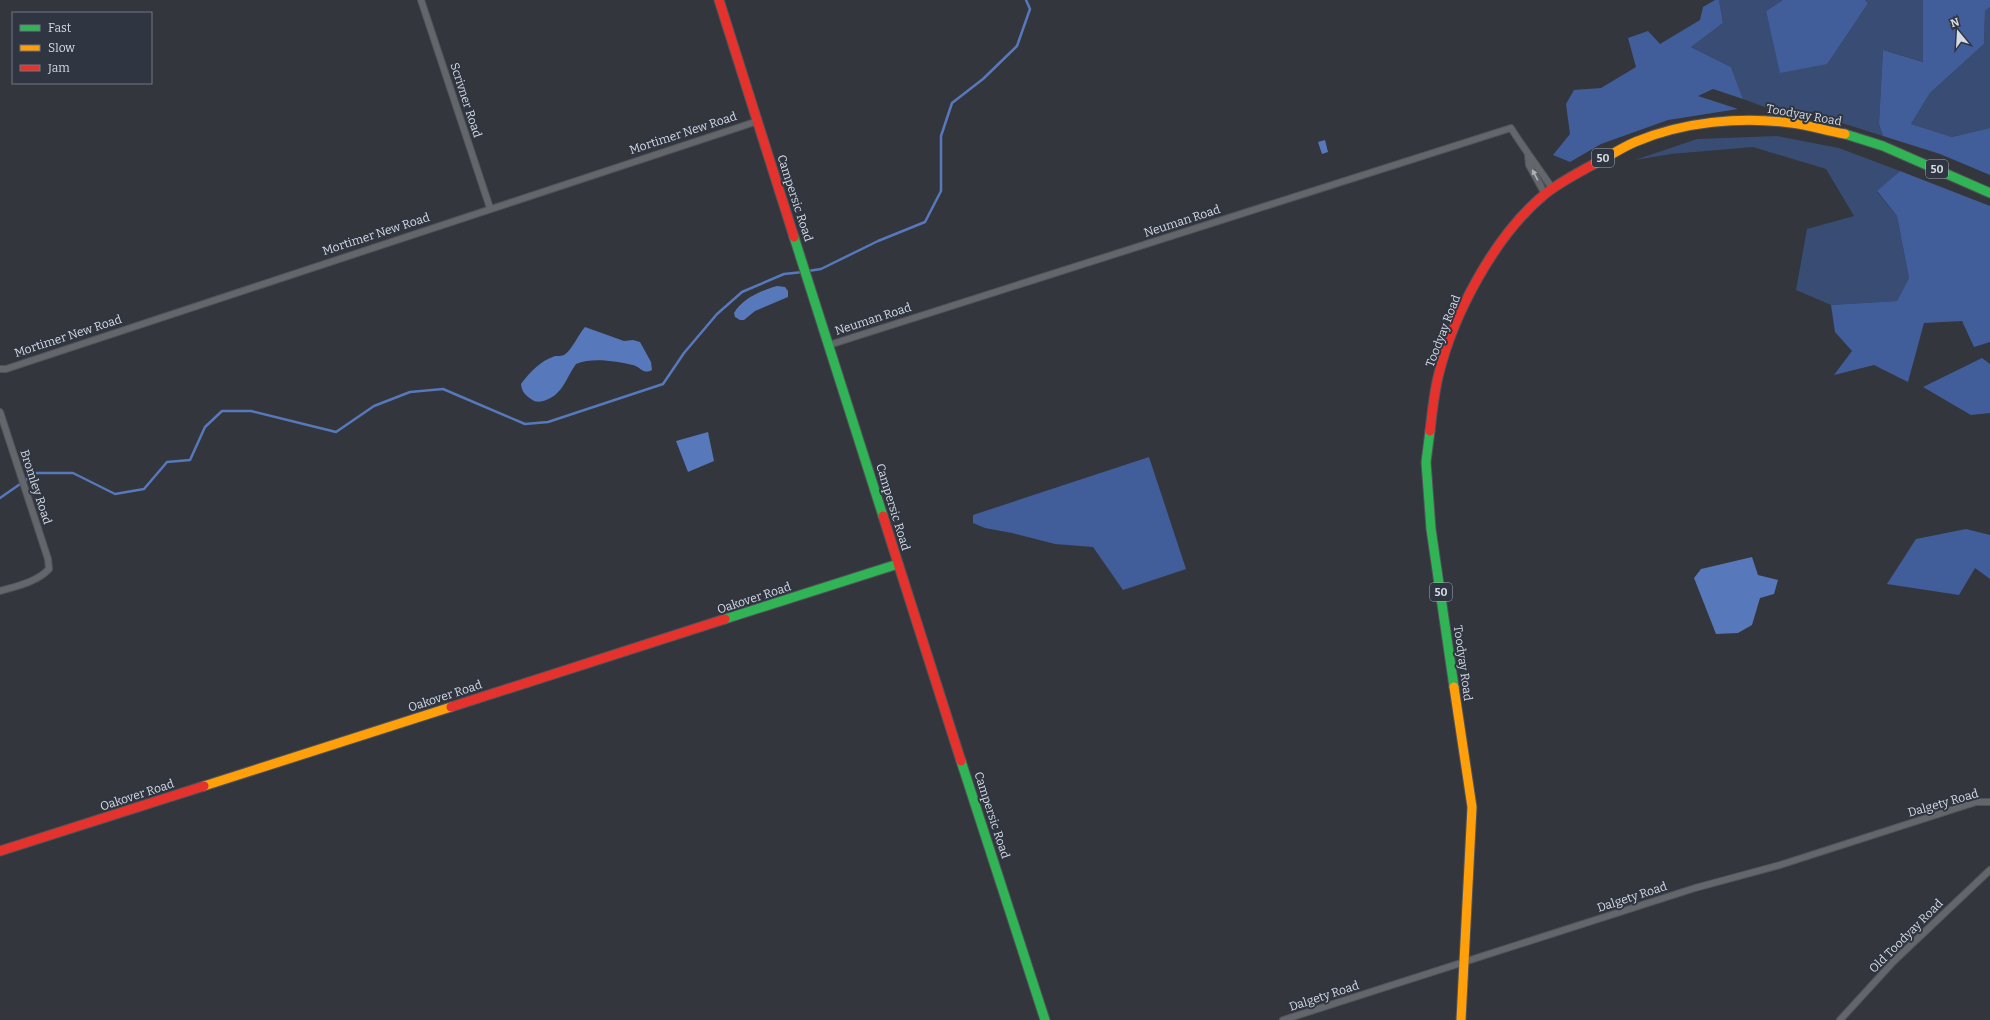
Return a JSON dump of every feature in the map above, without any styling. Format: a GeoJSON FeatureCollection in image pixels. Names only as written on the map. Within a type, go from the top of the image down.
{"type":"FeatureCollection","features":[{"type":"Feature","properties":{"kind":"street","name":"Scrivner Road"},"geometry":{"type":"LineString","coordinates":[[421,0],[490,208]]}},
{"type":"Feature","properties":{"kind":"street","name":"Campersic Road"},"geometry":{"type":"LineString","coordinates":[[720,0],[898,564],[1045,1020]]}},
{"type":"Feature","properties":{"kind":"street","name":"Toodyay Road"},"geometry":{"type":"LineString","coordinates":[[1461,1020],[1472,807],[1432,529],[1426,462],[1438,377],[1446,350],[1464,305],[1486,262],[1514,226],[1552,188],[1599,160],[1635,142],[1666,132],[1718,121],[1759,120],[1792,123],[1824,130],[1883,146],[1990,193]]}},
{"type":"Feature","properties":{"kind":"street","name":"Mortimer New Road"},"geometry":{"type":"LineString","coordinates":[[0,369],[758,121]]}},
{"type":"Feature","properties":{"kind":"street","name":"Neuman Road"},"geometry":{"type":"LineString","coordinates":[[829,345],[1511,128],[1528,156],[1534,161],[1552,188]]}},
{"type":"Feature","properties":{"kind":"street","name":"Neuman Road"},"geometry":{"type":"LineString","coordinates":[[1528,156],[1529,165],[1545,194]]}},
{"type":"Feature","properties":{"kind":"street","name":"Bromley Road"},"geometry":{"type":"LineString","coordinates":[[0,412],[48,559],[49,569],[44,575],[36,580],[0,591]]}},
{"type":"Feature","properties":{"kind":"street","name":"Oakover Road"},"geometry":{"type":"LineString","coordinates":[[0,851],[898,564]]}},
{"type":"Feature","properties":{"kind":"street","name":"Dalgety Road"},"geometry":{"type":"LineString","coordinates":[[1284,1020],[1694,888],[1780,865],[1976,802],[1990,802]]}},
{"type":"Feature","properties":{"kind":"street","name":"Old Toodyay Road"},"geometry":{"type":"LineString","coordinates":[[1840,1020],[1894,961],[1990,870]]}},
{"type":"Feature","properties":{"kind":"shaded area"},"geometry":{"type":"Polygon","coordinates":[[[1715,0],[1719,0],[1723,23],[1691,47],[1731,67],[1743,99],[1713,89],[1698,96],[1738,109],[1668,120],[1601,144],[1570,162],[1553,155],[1570,134],[1566,104],[1574,90],[1601,88],[1636,67],[1628,38],[1648,31],[1660,44],[1700,20],[1703,7],[1715,0]]]}},
{"type":"Feature","properties":{"kind":"shaded area"},"geometry":{"type":"Polygon","coordinates":[[[1719,0],[1783,0],[1766,11],[1781,73],[1868,3],[1865,0],[1923,0],[1924,62],[1883,50],[1879,124],[1883,136],[1804,111],[1770,109],[1743,99],[1731,67],[1691,47],[1723,23],[1719,0]]]}},
{"type":"Feature","properties":{"kind":"shaded area"},"geometry":{"type":"Polygon","coordinates":[[[1783,0],[1865,0],[1868,3],[1827,64],[1780,73],[1766,11],[1783,0]]]}},
{"type":"Feature","properties":{"kind":"shaded area"},"geometry":{"type":"Polygon","coordinates":[[[1923,0],[1990,0],[1990,7],[1985,11],[1984,44],[1930,93],[1911,124],[1952,137],[1990,128],[1990,175],[1940,154],[1883,136],[1879,124],[1883,50],[1923,62],[1923,0]]]}},
{"type":"Feature","properties":{"kind":"shaded area"},"geometry":{"type":"Polygon","coordinates":[[[1990,7],[1990,128],[1952,137],[1911,124],[1930,93],[1984,44],[1985,11],[1990,7]]]}},
{"type":"Feature","properties":{"kind":"shaded area"},"geometry":{"type":"Polygon","coordinates":[[[1777,136],[1839,148],[1900,171],[1877,192],[1897,216],[1909,278],[1897,301],[1831,305],[1796,290],[1807,229],[1854,216],[1826,169],[1753,147],[1671,154],[1635,160],[1697,139],[1777,136]]]}},
{"type":"Feature","properties":{"kind":"shaded area"},"geometry":{"type":"Polygon","coordinates":[[[1325,140],[1328,152],[1322,154],[1318,142],[1325,140]]]}},
{"type":"Feature","properties":{"kind":"shaded area"},"geometry":{"type":"Polygon","coordinates":[[[1900,171],[1990,206],[1990,342],[1974,347],[1962,321],[1924,323],[1908,382],[1874,365],[1834,375],[1852,351],[1835,332],[1831,305],[1897,301],[1909,278],[1897,216],[1877,191],[1900,171]]]}},
{"type":"Feature","properties":{"kind":"shaded area"},"geometry":{"type":"Polygon","coordinates":[[[777,286],[785,287],[788,291],[788,297],[755,311],[744,320],[740,320],[735,317],[734,313],[747,299],[777,286]]]}},
{"type":"Feature","properties":{"kind":"shaded area"},"geometry":{"type":"Polygon","coordinates":[[[585,327],[624,341],[633,340],[640,342],[651,362],[652,370],[646,372],[633,365],[612,361],[597,360],[582,362],[576,364],[564,385],[552,397],[538,402],[527,396],[523,391],[521,384],[528,375],[536,367],[550,358],[567,353],[585,327]]]}},
{"type":"Feature","properties":{"kind":"shaded area"},"geometry":{"type":"Polygon","coordinates":[[[1982,358],[1990,364],[1990,413],[1971,415],[1923,387],[1982,358]]]}},
{"type":"Feature","properties":{"kind":"shaded area"},"geometry":{"type":"Polygon","coordinates":[[[708,432],[714,461],[688,472],[676,441],[708,432]]]}},
{"type":"Feature","properties":{"kind":"shaded area"},"geometry":{"type":"Polygon","coordinates":[[[1149,457],[1186,569],[1123,590],[1093,547],[1055,544],[985,528],[973,523],[973,515],[1149,457]]]}},
{"type":"Feature","properties":{"kind":"shaded area"},"geometry":{"type":"Polygon","coordinates":[[[1966,529],[1990,535],[1990,579],[1975,568],[1959,595],[1887,584],[1916,539],[1966,529]]]}},
{"type":"Feature","properties":{"kind":"shaded area"},"geometry":{"type":"Polygon","coordinates":[[[1752,557],[1758,575],[1778,580],[1774,594],[1760,598],[1752,625],[1738,633],[1716,634],[1694,578],[1701,569],[1752,557]]]}},
{"type":"Feature","properties":{"kind":"waterway"},"geometry":{"type":"LineString","coordinates":[[808,271],[821,269],[878,241],[925,222],[941,191],[941,136],[952,103],[983,79],[1017,46],[1030,9],[1026,0]]}},
{"type":"Feature","properties":{"kind":"waterway"},"geometry":{"type":"LineString","coordinates":[[0,498],[36,473],[73,473],[115,494],[144,489],[167,462],[190,460],[205,427],[222,411],[251,411],[336,432],[374,406],[410,392],[443,389],[525,424],[548,422],[663,384],[684,353],[717,314],[742,292],[784,274],[803,272]]}},
{"type":"Feature","properties":{"kind":"traffic: fast"},"geometry":{"type":"LineString","coordinates":[[1845,134],[1883,146],[1990,193]]}},
{"type":"Feature","properties":{"kind":"traffic: fast"},"geometry":{"type":"LineString","coordinates":[[794,237],[883,516]]}},
{"type":"Feature","properties":{"kind":"traffic: fast"},"geometry":{"type":"LineString","coordinates":[[1430,431],[1426,462],[1431,529],[1454,687]]}},
{"type":"Feature","properties":{"kind":"traffic: fast"},"geometry":{"type":"LineString","coordinates":[[725,619],[898,564]]}},
{"type":"Feature","properties":{"kind":"traffic: fast"},"geometry":{"type":"LineString","coordinates":[[961,761],[1045,1020]]}},
{"type":"Feature","properties":{"kind":"traffic: slow"},"geometry":{"type":"LineString","coordinates":[[1594,164],[1630,144],[1653,135],[1692,125],[1712,122],[1752,120],[1772,121],[1798,124],[1845,134]]}},
{"type":"Feature","properties":{"kind":"traffic: slow"},"geometry":{"type":"LineString","coordinates":[[1454,687],[1472,807],[1461,1020]]}},
{"type":"Feature","properties":{"kind":"traffic: slow"},"geometry":{"type":"LineString","coordinates":[[204,786],[451,707]]}},
{"type":"Feature","properties":{"kind":"traffic: jam"},"geometry":{"type":"LineString","coordinates":[[719,0],[794,237]]}},
{"type":"Feature","properties":{"kind":"traffic: jam"},"geometry":{"type":"LineString","coordinates":[[1430,431],[1438,377],[1445,353],[1465,302],[1478,277],[1509,231],[1527,211],[1545,194],[1594,164]]}},
{"type":"Feature","properties":{"kind":"traffic: jam"},"geometry":{"type":"LineString","coordinates":[[883,516],[961,761]]}},
{"type":"Feature","properties":{"kind":"traffic: jam"},"geometry":{"type":"LineString","coordinates":[[451,707],[725,619]]}},
{"type":"Feature","properties":{"kind":"traffic: jam"},"geometry":{"type":"LineString","coordinates":[[0,851],[204,786]]}}]}
